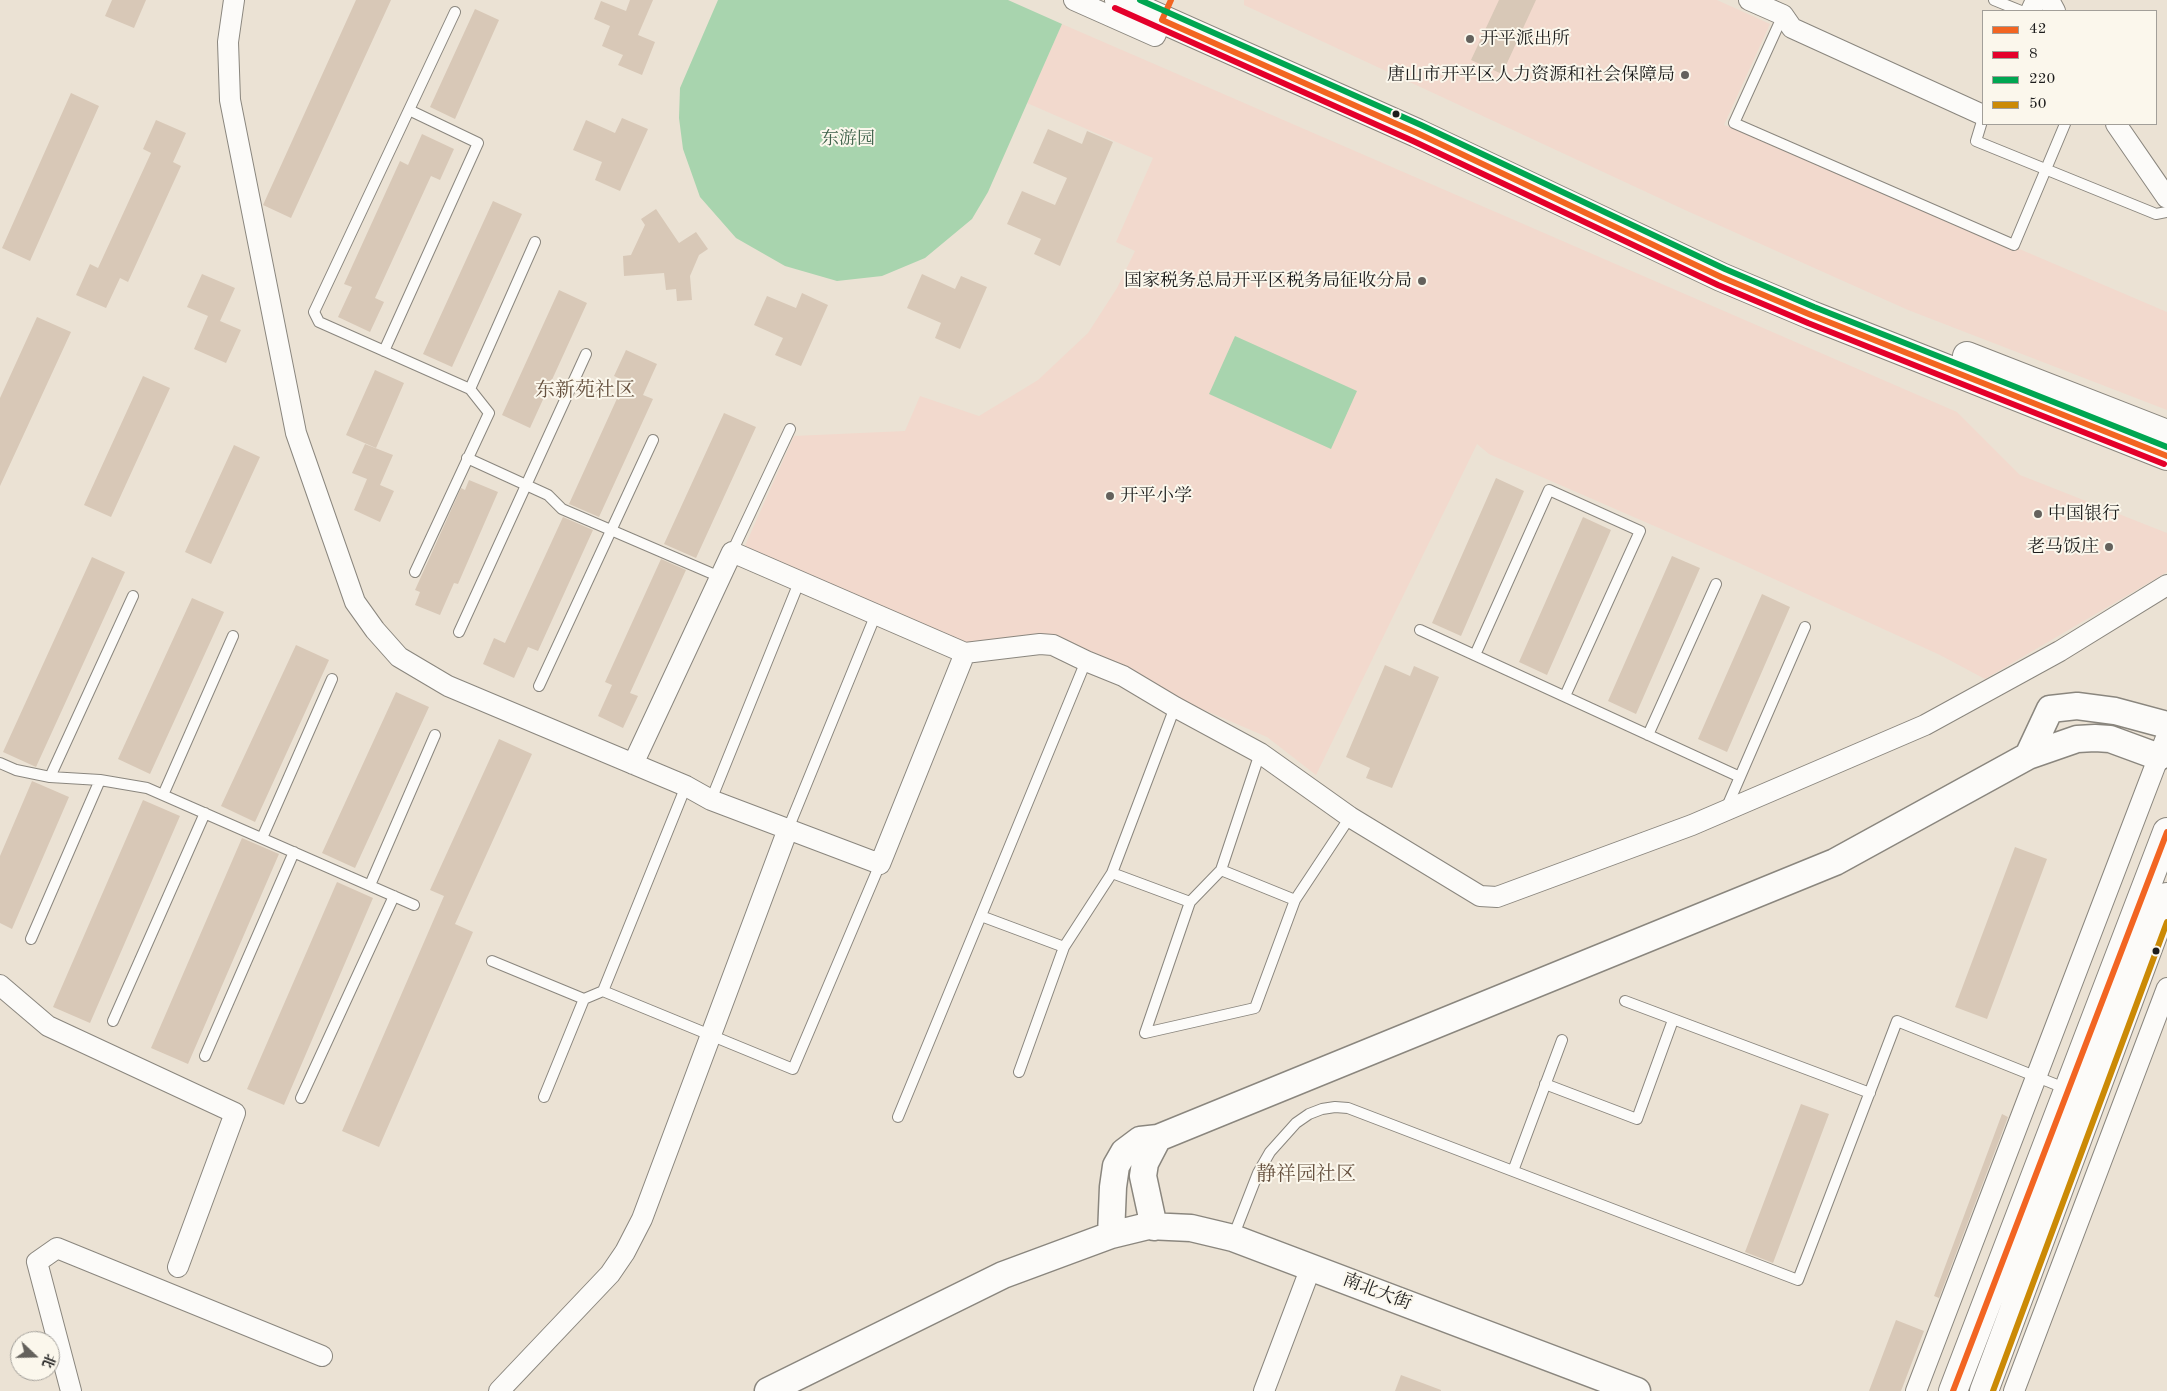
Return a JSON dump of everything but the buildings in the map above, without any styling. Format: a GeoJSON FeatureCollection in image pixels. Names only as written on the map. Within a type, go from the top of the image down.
{"type":"FeatureCollection","features":[{"type":"Feature","properties":{"kind":"main road"},"geometry":{"type":"LineString","coordinates":[[1119,0],[1167,6],[1429,118],[1736,264],[1825,301],[2167,434]]}},
{"type":"Feature","properties":{"kind":"main road"},"geometry":{"type":"LineString","coordinates":[[1167,6],[1417,133],[1721,277],[1811,315],[2167,456]]}},
{"type":"Feature","properties":{"kind":"main road"},"geometry":{"type":"LineString","coordinates":[[1952,1391],[2167,832]]}},
{"type":"Feature","properties":{"kind":"main road"},"geometry":{"type":"LineString","coordinates":[[1984,1391],[2167,897]]}},
{"type":"Feature","properties":{"kind":"street"},"geometry":{"type":"LineString","coordinates":[[234,0],[228,42],[230,100],[296,433],[355,602],[375,630],[399,657],[448,686],[686,786],[711,800],[880,864],[965,654]]}},
{"type":"Feature","properties":{"kind":"street"},"geometry":{"type":"LineString","coordinates":[[1074,0],[1155,36],[1167,6]]}},
{"type":"Feature","properties":{"kind":"street"},"geometry":{"type":"LineString","coordinates":[[1749,0],[1786,8],[1792,28],[1982,116]]}},
{"type":"Feature","properties":{"kind":"street"},"geometry":{"type":"LineString","coordinates":[[2117,125],[2167,198]]}},
{"type":"Feature","properties":{"kind":"street"},"geometry":{"type":"LineString","coordinates":[[633,764],[732,552],[800,580],[965,654],[1053,644],[1086,661],[1123,676],[1175,707],[1260,752],[1350,817],[1480,896],[1497,897],[1692,825],[1925,724],[2060,651],[2167,585]]}},
{"type":"Feature","properties":{"kind":"street"},"geometry":{"type":"LineString","coordinates":[[2028,756],[2050,709],[2077,706],[2115,710],[2167,725]]}},
{"type":"Feature","properties":{"kind":"street"},"geometry":{"type":"LineString","coordinates":[[1111,1235],[1116,1166],[1124,1152],[1140,1140],[1158,1138],[1835,862],[2028,756],[2077,738],[2110,739],[2163,746],[1916,1391]]}},
{"type":"Feature","properties":{"kind":"street"},"geometry":{"type":"LineString","coordinates":[[499,1391],[610,1274],[642,1220],[788,830]]}},
{"type":"Feature","properties":{"kind":"street"},"geometry":{"type":"LineString","coordinates":[[0,986],[48,1026],[235,1113],[178,1267]]}},
{"type":"Feature","properties":{"kind":"street"},"geometry":{"type":"LineString","coordinates":[[2014,1391],[2167,988]]}},
{"type":"Feature","properties":{"kind":"street"},"geometry":{"type":"LineString","coordinates":[[1154,1227],[1143,1176],[1145,1163],[1158,1138]]}},
{"type":"Feature","properties":{"kind":"street","name":"南北大街"},"geometry":{"type":"LineString","coordinates":[[768,1391],[1003,1275],[1111,1235],[1154,1227],[1191,1228],[1233,1238],[1637,1391]]}},
{"type":"Feature","properties":{"kind":"street"},"geometry":{"type":"LineString","coordinates":[[71,1391],[37,1262],[57,1248],[322,1356]]}},
{"type":"Feature","properties":{"kind":"street"},"geometry":{"type":"LineString","coordinates":[[1264,1391],[1311,1267]]}},
{"type":"Feature","properties":{"kind":"lane"},"geometry":{"type":"LineString","coordinates":[[1994,0],[2019,10]]}},
{"type":"Feature","properties":{"kind":"lane"},"geometry":{"type":"LineString","coordinates":[[1786,8],[1734,124],[2014,245],[2065,125]]}},
{"type":"Feature","properties":{"kind":"lane"},"geometry":{"type":"LineString","coordinates":[[416,572],[489,413],[470,389],[318,322],[314,312],[455,12]]}},
{"type":"Feature","properties":{"kind":"lane"},"geometry":{"type":"LineString","coordinates":[[384,351],[478,143],[409,110]]}},
{"type":"Feature","properties":{"kind":"lane"},"geometry":{"type":"LineString","coordinates":[[1982,120],[1976,141],[2156,214],[2167,212]]}},
{"type":"Feature","properties":{"kind":"lane"},"geometry":{"type":"LineString","coordinates":[[470,389],[535,242]]}},
{"type":"Feature","properties":{"kind":"lane"},"geometry":{"type":"LineString","coordinates":[[459,632],[586,354]]}},
{"type":"Feature","properties":{"kind":"lane"},"geometry":{"type":"LineString","coordinates":[[732,552],[790,429]]}},
{"type":"Feature","properties":{"kind":"lane"},"geometry":{"type":"LineString","coordinates":[[539,686],[653,440]]}},
{"type":"Feature","properties":{"kind":"lane"},"geometry":{"type":"LineString","coordinates":[[467,458],[548,494],[562,509],[720,577]]}},
{"type":"Feature","properties":{"kind":"lane"},"geometry":{"type":"LineString","coordinates":[[1475,655],[1549,490],[1640,531],[1565,696]]}},
{"type":"Feature","properties":{"kind":"lane"},"geometry":{"type":"LineString","coordinates":[[711,800],[800,580]]}},
{"type":"Feature","properties":{"kind":"lane"},"geometry":{"type":"LineString","coordinates":[[1648,735],[1716,584]]}},
{"type":"Feature","properties":{"kind":"lane"},"geometry":{"type":"LineString","coordinates":[[50,777],[132,596]]}},
{"type":"Feature","properties":{"kind":"lane"},"geometry":{"type":"LineString","coordinates":[[788,830],[876,614]]}},
{"type":"Feature","properties":{"kind":"lane"},"geometry":{"type":"LineString","coordinates":[[1726,810],[1805,627]]}},
{"type":"Feature","properties":{"kind":"lane"},"geometry":{"type":"LineString","coordinates":[[1420,630],[1740,777]]}},
{"type":"Feature","properties":{"kind":"lane"},"geometry":{"type":"LineString","coordinates":[[163,794],[233,636]]}},
{"type":"Feature","properties":{"kind":"lane"},"geometry":{"type":"LineString","coordinates":[[898,1117],[1086,661]]}},
{"type":"Feature","properties":{"kind":"lane"},"geometry":{"type":"LineString","coordinates":[[262,838],[332,679]]}},
{"type":"Feature","properties":{"kind":"lane"},"geometry":{"type":"LineString","coordinates":[[1019,1072],[1064,947],[1112,873],[1175,707]]}},
{"type":"Feature","properties":{"kind":"lane"},"geometry":{"type":"LineString","coordinates":[[370,885],[435,736]]}},
{"type":"Feature","properties":{"kind":"lane"},"geometry":{"type":"LineString","coordinates":[[1260,752],[1221,870],[1190,902],[1145,1033],[1255,1008],[1294,900],[1350,817]]}},
{"type":"Feature","properties":{"kind":"lane"},"geometry":{"type":"LineString","coordinates":[[0,762],[16,770],[50,777],[100,780],[147,788],[414,905]]}},
{"type":"Feature","properties":{"kind":"lane"},"geometry":{"type":"LineString","coordinates":[[31,939],[100,780]]}},
{"type":"Feature","properties":{"kind":"lane"},"geometry":{"type":"LineString","coordinates":[[603,992],[686,786]]}},
{"type":"Feature","properties":{"kind":"lane"},"geometry":{"type":"LineString","coordinates":[[113,1021],[205,813]]}},
{"type":"Feature","properties":{"kind":"lane"},"geometry":{"type":"LineString","coordinates":[[205,1056],[294,852]]}},
{"type":"Feature","properties":{"kind":"lane"},"geometry":{"type":"LineString","coordinates":[[544,1097],[584,1000],[603,992],[793,1069],[880,864]]}},
{"type":"Feature","properties":{"kind":"lane"},"geometry":{"type":"LineString","coordinates":[[1221,870],[1294,900]]}},
{"type":"Feature","properties":{"kind":"lane"},"geometry":{"type":"LineString","coordinates":[[1112,873],[1190,902]]}},
{"type":"Feature","properties":{"kind":"lane"},"geometry":{"type":"LineString","coordinates":[[301,1098],[394,896]]}},
{"type":"Feature","properties":{"kind":"lane"},"geometry":{"type":"LineString","coordinates":[[981,916],[1064,947]]}},
{"type":"Feature","properties":{"kind":"lane"},"geometry":{"type":"LineString","coordinates":[[492,961],[584,1000]]}},
{"type":"Feature","properties":{"kind":"lane"},"geometry":{"type":"LineString","coordinates":[[1625,1001],[1870,1093]]}},
{"type":"Feature","properties":{"kind":"lane"},"geometry":{"type":"LineString","coordinates":[[1545,1084],[1637,1119],[1673,1020]]}},
{"type":"Feature","properties":{"kind":"lane"},"geometry":{"type":"LineString","coordinates":[[1233,1238],[1258,1174],[1270,1152],[1296,1123],[1322,1109],[1335,1107],[1348,1108],[1798,1280],[1898,1021],[2068,1089]]}},
{"type":"Feature","properties":{"kind":"lane"},"geometry":{"type":"LineString","coordinates":[[1514,1171],[1562,1040]]}},
{"type":"Feature","properties":{"kind":"shaded area"},"geometry":{"type":"Polygon","coordinates":[[[1244,0],[1717,0],[1770,24],[1724,125],[1743,131],[2167,312],[2167,410],[1908,310],[1685,210],[1244,5],[1244,0]]]}},
{"type":"Feature","properties":{"kind":"shaded area"},"geometry":{"type":"Polygon","coordinates":[[[1062,24],[1957,412],[2020,475],[2167,533],[2167,572],[1985,679],[1940,655],[1737,562],[1489,454],[1477,444],[1316,775],[1267,737],[1039,639],[963,643],[744,548],[794,436],[905,431],[920,396],[979,416],[1038,380],[1088,333],[1117,288],[1135,251],[1116,242],[1153,158],[1027,103],[1062,24]]]}},
{"type":"Feature","properties":{"kind":"green space","name":"东游园"},"geometry":{"type":"Polygon","coordinates":[[[718,0],[1008,0],[1062,24],[988,192],[972,219],[925,258],[882,276],[837,281],[785,266],[736,238],[700,197],[683,149],[679,118],[680,88],[718,0]]]}},
{"type":"Feature","properties":{"kind":"green space"},"geometry":{"type":"Polygon","coordinates":[[[1235,336],[1357,391],[1331,449],[1209,394],[1235,336]]]}},
{"type":"Feature","properties":{"kind":"transit line","name":"220"},"geometry":{"type":"LineString","coordinates":[[1140,0],[1421,125],[1725,269],[1814,307],[2167,447]]}},
{"type":"Feature","properties":{"kind":"transit line","name":"42"},"geometry":{"type":"LineString","coordinates":[[1171,0],[1162,20],[1417,133],[1721,277],[1811,315],[2167,456]]}},
{"type":"Feature","properties":{"kind":"transit line","name":"8"},"geometry":{"type":"LineString","coordinates":[[1115,8],[1413,141],[1718,285],[1808,323],[2164,464]]}},
{"type":"Feature","properties":{"kind":"transit line","name":"42"},"geometry":{"type":"LineString","coordinates":[[1953,1391],[2167,832]]}},
{"type":"Feature","properties":{"kind":"transit line","name":"50"},"geometry":{"type":"LineString","coordinates":[[1993,1391],[2167,922]]}},
{"type":"Feature","properties":{"kind":"place","name":"开平派出所"},"geometry":{"type":"Point","coordinates":[1470,39]}},
{"type":"Feature","properties":{"kind":"place","name":"唐山市开平区人力资源和社会保障局"},"geometry":{"type":"Point","coordinates":[1685,75]}},
{"type":"Feature","properties":{"kind":"place","name":"国家税务总局开平区税务局征收分局"},"geometry":{"type":"Point","coordinates":[1422,281]}},
{"type":"Feature","properties":{"kind":"place","name":"开平小学"},"geometry":{"type":"Point","coordinates":[1110,496]}},
{"type":"Feature","properties":{"kind":"place","name":"中国银行"},"geometry":{"type":"Point","coordinates":[2038,514]}},
{"type":"Feature","properties":{"kind":"place","name":"老马饭庄"},"geometry":{"type":"Point","coordinates":[2109,547]}},
{"type":"Feature","properties":{"kind":"district","name":"东新苑社区"},"geometry":{"type":"Point","coordinates":[585,391]}},
{"type":"Feature","properties":{"kind":"district","name":"静祥园社区"},"geometry":{"type":"Point","coordinates":[1306,1175]}}]}
